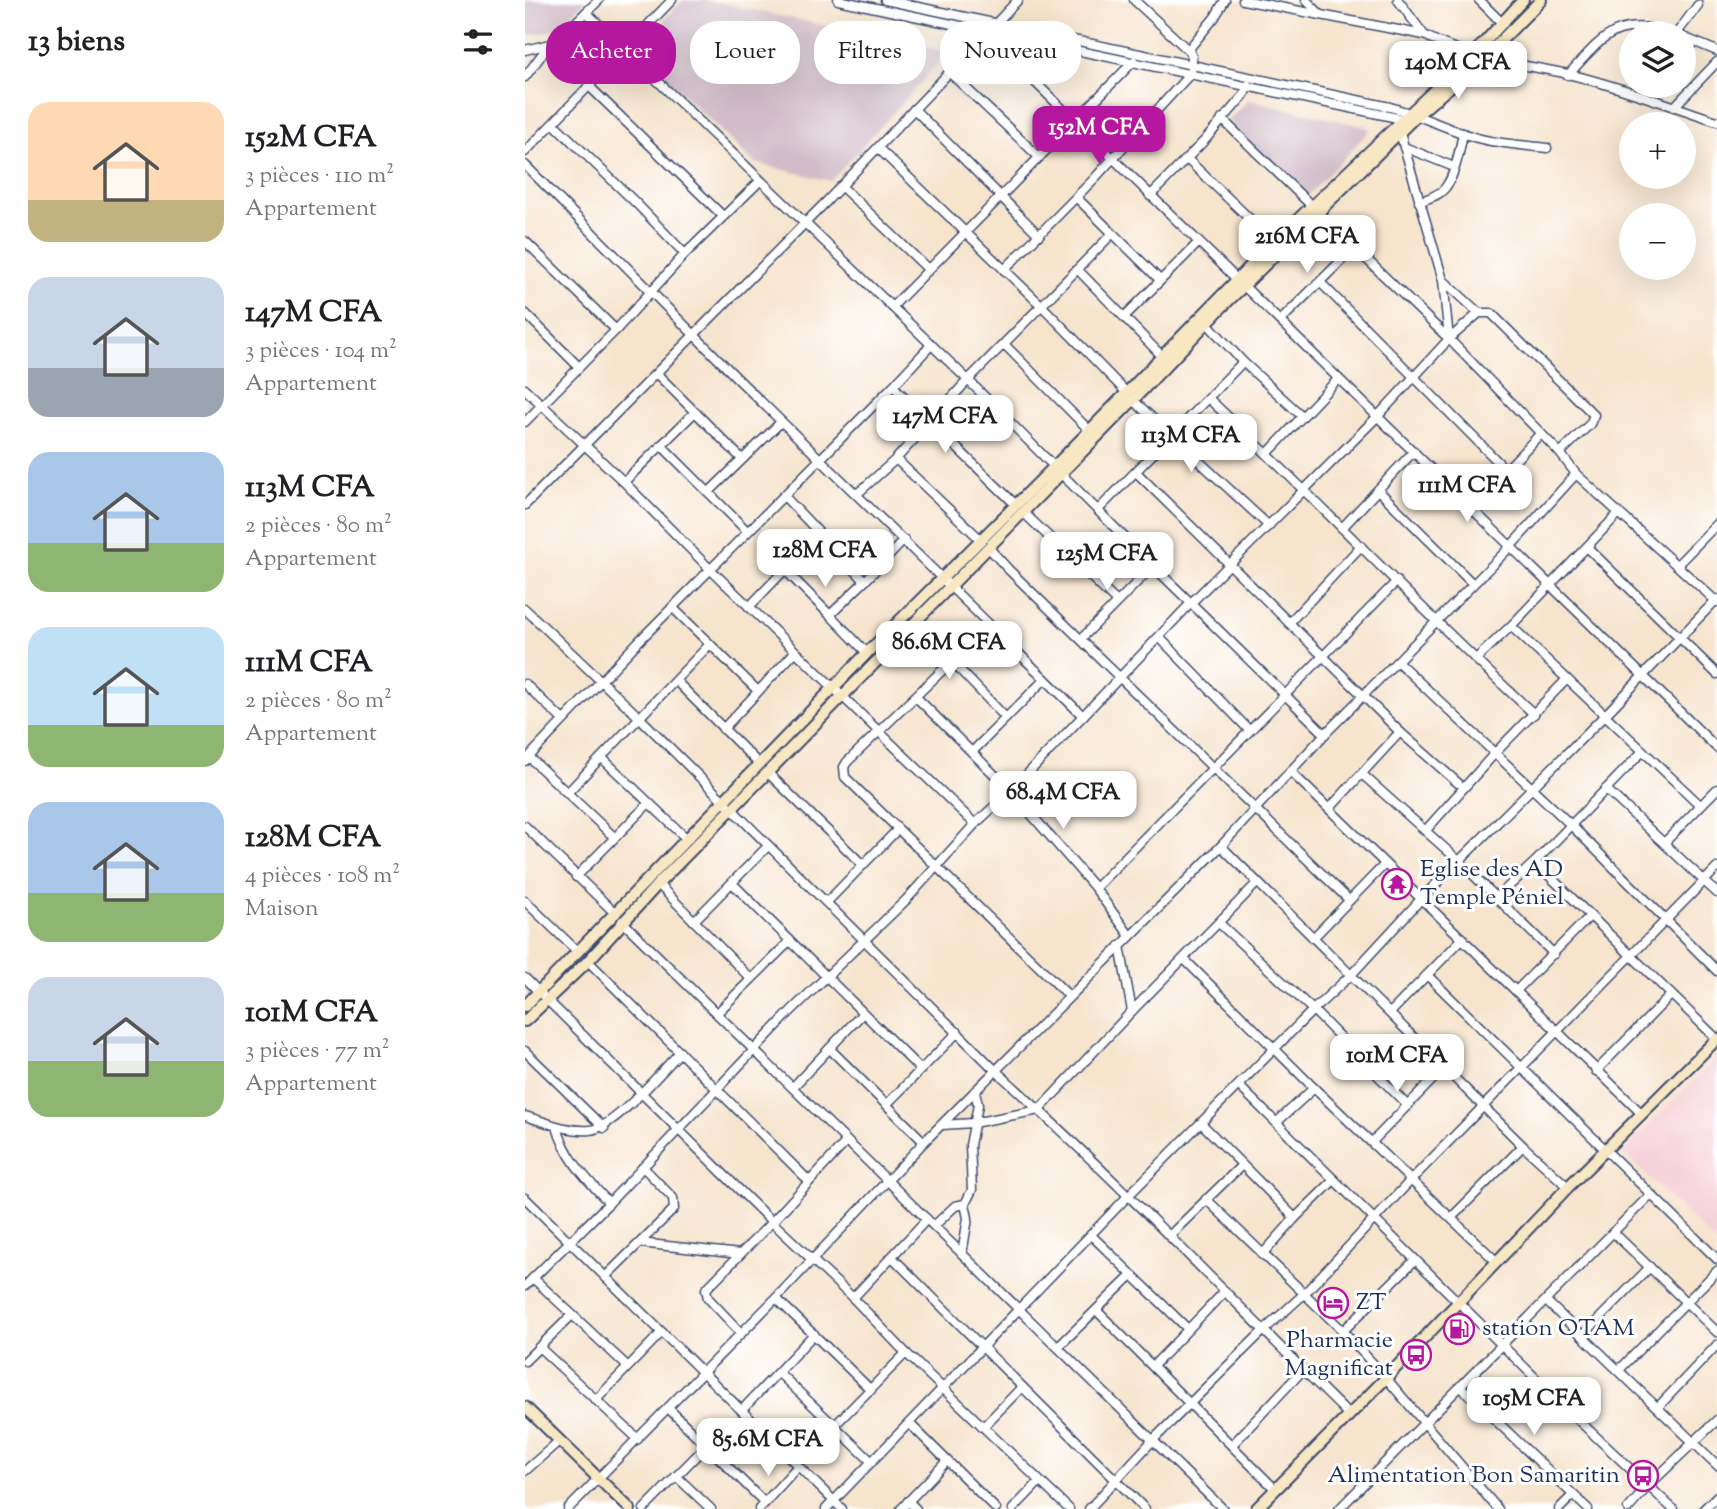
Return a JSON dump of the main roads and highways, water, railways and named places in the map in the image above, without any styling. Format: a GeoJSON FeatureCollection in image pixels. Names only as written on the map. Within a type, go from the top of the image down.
{"type":"FeatureCollection","features":[{"type":"Feature","properties":{"kind":"main road"},"geometry":{"type":"LineString","coordinates":[[1057,470],[1089,430],[1130,396],[1162,356],[1411,117],[1523,0]]}},
{"type":"Feature","properties":{"kind":"main road"},"geometry":{"type":"LineString","coordinates":[[525,1021],[578,952],[658,884],[843,697],[915,622],[947,582],[984,543],[1130,396],[1207,323],[1274,242],[1316,209],[1400,133],[1411,117],[1483,59],[1541,0]]}},
{"type":"Feature","properties":{"kind":"main road"},"geometry":{"type":"LineString","coordinates":[[525,1006],[588,961],[619,918],[687,839],[867,653],[947,582]]}},
{"type":"Feature","properties":{"kind":"main road"},"geometry":{"type":"LineString","coordinates":[[1255,1509],[1386,1378],[1568,1187],[1717,1039]]}},
{"type":"Feature","properties":{"kind":"main road"},"geometry":{"type":"LineString","coordinates":[[525,1407],[630,1509]]}},
{"type":"Feature","properties":{"kind":"place","name":"Eglise des AD Temple Péniel"},"geometry":{"type":"Point","coordinates":[1397,884]}},
{"type":"Feature","properties":{"kind":"place","name":"ZT"},"geometry":{"type":"Point","coordinates":[1333,1303]}},
{"type":"Feature","properties":{"kind":"place","name":"station OTAM"},"geometry":{"type":"Point","coordinates":[1459,1329]}},
{"type":"Feature","properties":{"kind":"place","name":"Pharmacie Magnificat"},"geometry":{"type":"Point","coordinates":[1416,1355]}},
{"type":"Feature","properties":{"kind":"place","name":"Alimentation Bon Samaritin"},"geometry":{"type":"Point","coordinates":[1643,1476]}}]}
